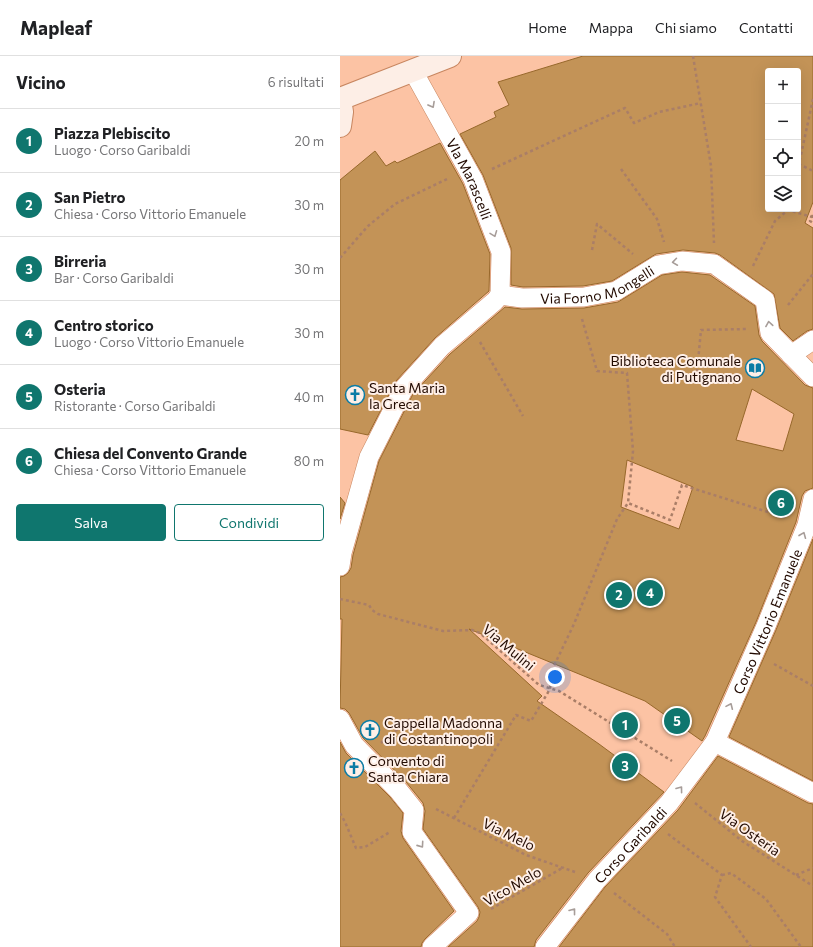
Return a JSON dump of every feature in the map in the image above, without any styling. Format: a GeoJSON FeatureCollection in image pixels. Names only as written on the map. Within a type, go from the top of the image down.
{"type":"FeatureCollection","features":[{"type":"Feature","properties":{"kind":"street"},"geometry":{"type":"LineString","coordinates":[[340,126],[342,112],[340,99],[450,56]]}},
{"type":"Feature","properties":{"kind":"street","name":"VIa Marascelli"},"geometry":{"type":"LineString","coordinates":[[413,70],[470,174],[501,252],[500,295]]}},
{"type":"Feature","properties":{"kind":"street","name":"Via Forno Mongelli"},"geometry":{"type":"LineString","coordinates":[[500,295],[522,298],[584,297],[616,291],[658,265],[682,261],[714,264]]}},
{"type":"Feature","properties":{"kind":"street"},"geometry":{"type":"LineString","coordinates":[[714,264],[765,300],[770,333],[813,377]]}},
{"type":"Feature","properties":{"kind":"street"},"geometry":{"type":"LineString","coordinates":[[340,566],[342,553],[369,457],[404,388],[442,346],[495,301],[500,295]]}},
{"type":"Feature","properties":{"kind":"street"},"geometry":{"type":"LineString","coordinates":[[791,355],[813,340]]}},
{"type":"Feature","properties":{"kind":"street","name":"Corso Vittorio Emanuele"},"geometry":{"type":"LineString","coordinates":[[715,742],[766,626],[807,525],[813,499]]}},
{"type":"Feature","properties":{"kind":"street"},"geometry":{"type":"LineString","coordinates":[[340,719],[354,745],[398,790],[414,814],[412,832],[469,912],[432,947]]}},
{"type":"Feature","properties":{"kind":"street"},"geometry":{"type":"LineString","coordinates":[[715,742],[813,792]]}},
{"type":"Feature","properties":{"kind":"street","name":"Corso Garibaldi"},"geometry":{"type":"LineString","coordinates":[[546,947],[597,880],[669,803],[715,742]]}},
{"type":"Feature","properties":{"kind":"path"},"geometry":{"type":"LineString","coordinates":[[693,56],[711,166],[714,264]]}},
{"type":"Feature","properties":{"kind":"path"},"geometry":{"type":"LineString","coordinates":[[813,99],[799,164],[813,171]]}},
{"type":"Feature","properties":{"kind":"path"},"geometry":{"type":"LineString","coordinates":[[340,258],[368,226],[395,204],[470,174],[625,108],[634,123],[659,112],[700,104]]}},
{"type":"Feature","properties":{"kind":"path"},"geometry":{"type":"LineString","coordinates":[[621,169],[657,219],[670,263]]}},
{"type":"Feature","properties":{"kind":"path"},"geometry":{"type":"LineString","coordinates":[[744,285],[775,221],[788,210],[812,216],[810,221],[813,223]]}},
{"type":"Feature","properties":{"kind":"path"},"geometry":{"type":"LineString","coordinates":[[592,250],[597,224],[650,270]]}},
{"type":"Feature","properties":{"kind":"path"},"geometry":{"type":"LineString","coordinates":[[697,372],[701,330],[769,324],[786,307],[813,274]]}},
{"type":"Feature","properties":{"kind":"path"},"geometry":{"type":"LineString","coordinates":[[454,818],[516,715],[531,721],[550,689],[552,670],[574,624],[617,518],[628,503],[633,451],[627,373],[597,371],[575,298]]}},
{"type":"Feature","properties":{"kind":"path"},"geometry":{"type":"LineString","coordinates":[[469,323],[523,416]]}},
{"type":"Feature","properties":{"kind":"path"},"geometry":{"type":"LineString","coordinates":[[628,503],[670,520],[682,485],[807,525]]}},
{"type":"Feature","properties":{"kind":"path","name":"Via Mulini"},"geometry":{"type":"LineString","coordinates":[[340,599],[369,605],[372,610],[378,614],[443,631],[472,630],[480,633],[539,685],[558,691],[692,773]]}},
{"type":"Feature","properties":{"kind":"path"},"geometry":{"type":"LineString","coordinates":[[754,653],[813,686]]}},
{"type":"Feature","properties":{"kind":"path"},"geometry":{"type":"LineString","coordinates":[[365,756],[410,719]]}},
{"type":"Feature","properties":{"kind":"path","name":"Via Osteria"},"geometry":{"type":"LineString","coordinates":[[678,791],[742,841],[813,886]]}},
{"type":"Feature","properties":{"kind":"path","name":"Via Melo"},"geometry":{"type":"LineString","coordinates":[[414,814],[433,807],[526,855],[564,867],[597,880],[666,934],[675,947]]}},
{"type":"Feature","properties":{"kind":"path"},"geometry":{"type":"LineString","coordinates":[[340,813],[356,848],[365,847],[414,814]]}},
{"type":"Feature","properties":{"kind":"path"},"geometry":{"type":"LineString","coordinates":[[652,822],[722,874],[731,874],[766,899],[801,947]]}},
{"type":"Feature","properties":{"kind":"path","name":"Vico Melo"},"geometry":{"type":"LineString","coordinates":[[469,912],[478,916],[564,867]]}},
{"type":"Feature","properties":{"kind":"path"},"geometry":{"type":"LineString","coordinates":[[796,875],[813,868]]}},
{"type":"Feature","properties":{"kind":"path"},"geometry":{"type":"LineString","coordinates":[[722,874],[714,897],[751,947]]}},
{"type":"Feature","properties":{"kind":"building"},"geometry":{"type":"Polygon","coordinates":[[[583,56],[813,56],[813,202],[805,223],[813,228],[813,329],[807,331],[793,341],[780,328],[774,294],[720,255],[715,253],[683,250],[656,254],[612,281],[583,286],[523,287],[511,285],[511,248],[483,175],[460,134],[496,117],[494,112],[509,105],[498,82],[583,56]]]}},
{"type":"Feature","properties":{"kind":"building"},"geometry":{"type":"Polygon","coordinates":[[[440,143],[463,184],[490,254],[489,291],[435,338],[396,381],[368,435],[340,429],[340,180],[375,151],[386,166],[395,161],[397,163],[440,143]]]}},
{"type":"Feature","properties":{"kind":"building"},"geometry":{"type":"Polygon","coordinates":[[[682,272],[710,275],[755,306],[759,335],[762,341],[805,385],[813,388],[813,488],[805,491],[802,496],[796,522],[756,622],[702,741],[645,701],[469,629],[542,696],[537,701],[664,792],[588,873],[536,940],[534,947],[448,947],[477,921],[480,912],[423,829],[425,811],[423,803],[406,782],[363,738],[349,713],[345,709],[340,708],[342,619],[340,619],[340,577],[348,573],[351,568],[353,555],[379,461],[413,394],[450,354],[505,307],[522,309],[584,308],[618,302],[662,275],[682,272]],[[752,389],[736,440],[783,451],[794,414],[752,389]],[[627,460],[621,507],[679,529],[693,487],[627,460]]]}},
{"type":"Feature","properties":{"kind":"building"},"geometry":{"type":"Polygon","coordinates":[[[340,497],[345,503],[340,519],[340,497]]]}},
{"type":"Feature","properties":{"kind":"building"},"geometry":{"type":"Polygon","coordinates":[[[813,539],[813,781],[729,737],[776,630],[813,539]]]}},
{"type":"Feature","properties":{"kind":"building"},"geometry":{"type":"Polygon","coordinates":[[[340,742],[346,753],[390,797],[403,813],[401,831],[403,838],[454,911],[425,939],[421,947],[340,947],[340,742]]]}},
{"type":"Feature","properties":{"kind":"building"},"geometry":{"type":"Polygon","coordinates":[[[718,756],[808,803],[813,804],[813,947],[559,947],[605,887],[678,810],[718,756]]]}},
{"type":"Feature","properties":{"kind":"place","name":"Biblioteca Comunale di Putignano"},"geometry":{"type":"Point","coordinates":[755,368]}},
{"type":"Feature","properties":{"kind":"place","name":"Santa Maria la Greca"},"geometry":{"type":"Point","coordinates":[355,395]}},
{"type":"Feature","properties":{"kind":"place","name":"Chiesa del Convento Grande"},"geometry":{"type":"Point","coordinates":[781,503]}},
{"type":"Feature","properties":{"kind":"place","name":"Centro storico"},"geometry":{"type":"Point","coordinates":[650,593]}},
{"type":"Feature","properties":{"kind":"place","name":"San Pietro"},"geometry":{"type":"Point","coordinates":[619,595]}},
{"type":"Feature","properties":{"kind":"place","name":"Osteria"},"geometry":{"type":"Point","coordinates":[677,721]}},
{"type":"Feature","properties":{"kind":"place","name":"Piazza Plebiscito"},"geometry":{"type":"Point","coordinates":[625,725]}},
{"type":"Feature","properties":{"kind":"place","name":"Cappella Madonna di Costantinopoli"},"geometry":{"type":"Point","coordinates":[370,730]}},
{"type":"Feature","properties":{"kind":"place","name":"Birreria"},"geometry":{"type":"Point","coordinates":[625,766]}},
{"type":"Feature","properties":{"kind":"place","name":"Convento di Santa Chiara"},"geometry":{"type":"Point","coordinates":[354,768]}}]}
